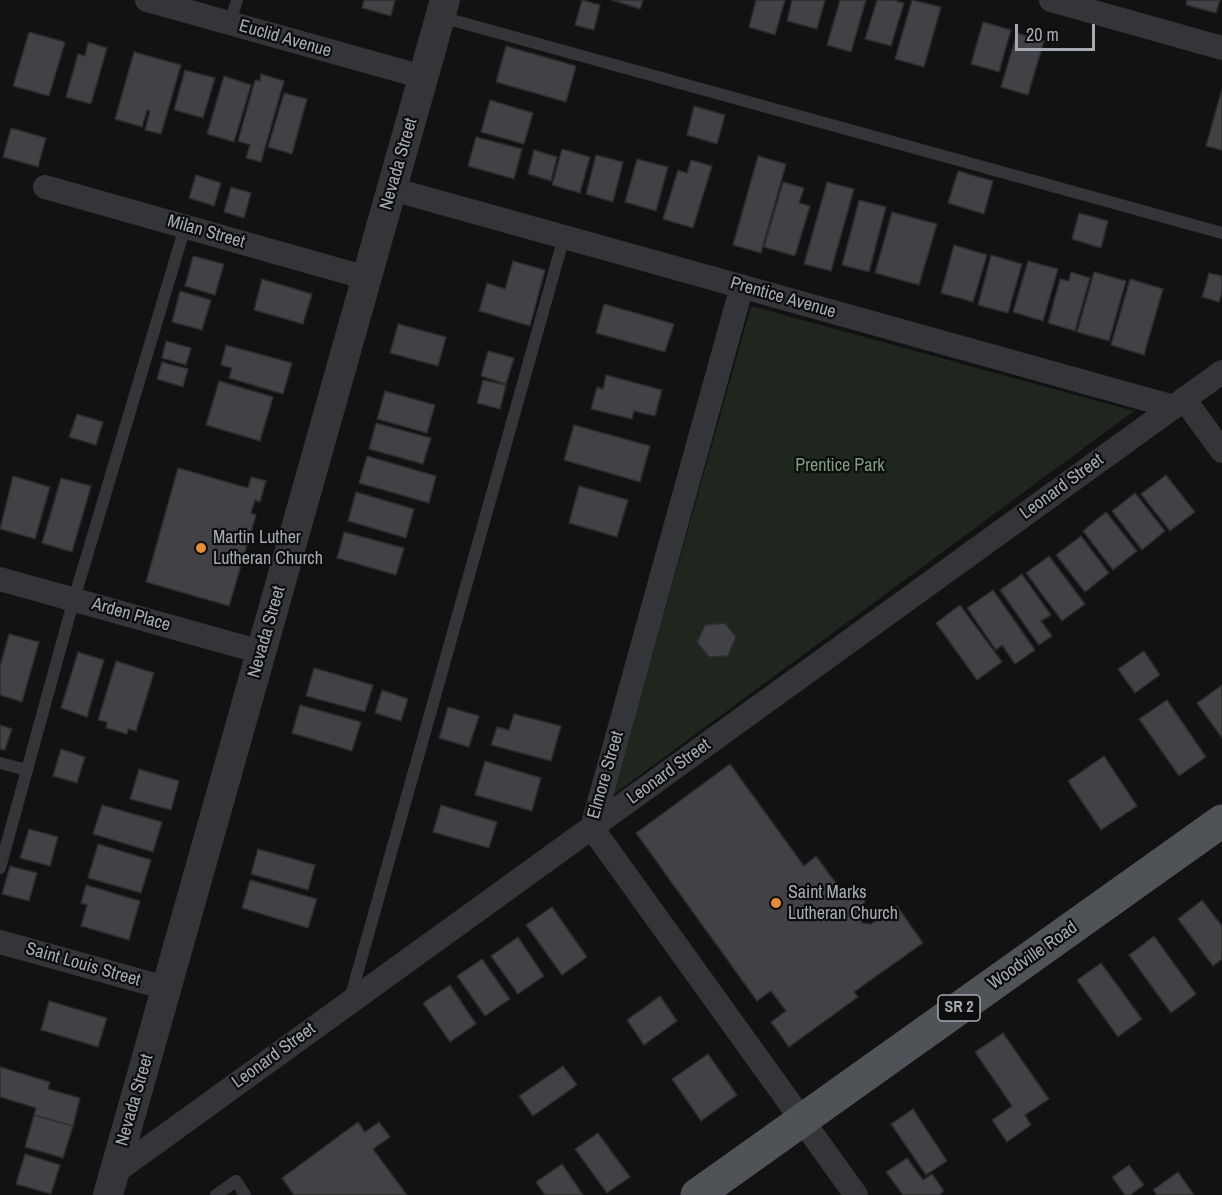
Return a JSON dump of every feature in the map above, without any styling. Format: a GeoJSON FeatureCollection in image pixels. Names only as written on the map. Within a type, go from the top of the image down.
{"type":"FeatureCollection","features":[{"type":"Feature","properties":{"kind":"main road","name":"Woodville Road"},"geometry":{"type":"LineString","coordinates":[[697,1195],[1222,821]]}},
{"type":"Feature","properties":{"kind":"street","name":"Euclid Avenue"},"geometry":{"type":"LineString","coordinates":[[147,0],[423,77]]}},
{"type":"Feature","properties":{"kind":"street"},"geometry":{"type":"LineString","coordinates":[[1052,0],[1222,48]]}},
{"type":"Feature","properties":{"kind":"street","name":"Nevada Street"},"geometry":{"type":"LineString","coordinates":[[111,1183],[442,8]]}},
{"type":"Feature","properties":{"kind":"street","name":"Milan Street"},"geometry":{"type":"LineString","coordinates":[[45,187],[367,278]]}},
{"type":"Feature","properties":{"kind":"street","name":"Prentice Avenue"},"geometry":{"type":"LineString","coordinates":[[392,189],[1179,403]]}},
{"type":"Feature","properties":{"kind":"street","name":"Elmore Street"},"geometry":{"type":"LineString","coordinates":[[742,286],[592,828],[855,1195]]}},
{"type":"Feature","properties":{"kind":"street","name":"Leonard Street"},"geometry":{"type":"LineString","coordinates":[[111,1183],[349,1003],[1222,372]]}},
{"type":"Feature","properties":{"kind":"street"},"geometry":{"type":"LineString","coordinates":[[1179,403],[1222,451]]}},
{"type":"Feature","properties":{"kind":"street","name":"Arden Place"},"geometry":{"type":"LineString","coordinates":[[0,579],[261,652]]}},
{"type":"Feature","properties":{"kind":"street","name":"Saint Louis Street"},"geometry":{"type":"LineString","coordinates":[[0,942],[166,988]]}},
{"type":"Feature","properties":{"kind":"lane"},"geometry":{"type":"LineString","coordinates":[[230,23],[237,0]]}},
{"type":"Feature","properties":{"kind":"lane"},"geometry":{"type":"LineString","coordinates":[[442,8],[1222,233]]}},
{"type":"Feature","properties":{"kind":"lane"},"geometry":{"type":"LineString","coordinates":[[0,868],[74,600],[185,227]]}},
{"type":"Feature","properties":{"kind":"lane"},"geometry":{"type":"LineString","coordinates":[[349,1003],[564,237]]}},
{"type":"Feature","properties":{"kind":"lane"},"geometry":{"type":"LineString","coordinates":[[0,763],[27,770]]}},
{"type":"Feature","properties":{"kind":"lane"},"geometry":{"type":"LineString","coordinates":[[216,1195],[236,1181],[245,1195]]}},
{"type":"Feature","properties":{"kind":"green space","name":"Prentice Park"},"geometry":{"type":"Polygon","coordinates":[[[751,306],[1134,411],[613,795],[751,306]]]}},
{"type":"Feature","properties":{"kind":"building"},"geometry":{"type":"Polygon","coordinates":[[[364,0],[395,0],[391,16],[362,8],[364,0]]]}},
{"type":"Feature","properties":{"kind":"building"},"geometry":{"type":"Polygon","coordinates":[[[582,0],[600,5],[594,30],[575,25],[582,0]]]}},
{"type":"Feature","properties":{"kind":"building"},"geometry":{"type":"Polygon","coordinates":[[[612,0],[643,0],[640,9],[612,0]]]}},
{"type":"Feature","properties":{"kind":"building"},"geometry":{"type":"Polygon","coordinates":[[[756,0],[785,0],[775,35],[749,27],[756,0]]]}},
{"type":"Feature","properties":{"kind":"building"},"geometry":{"type":"Polygon","coordinates":[[[792,0],[825,0],[817,29],[787,21],[792,0]]]}},
{"type":"Feature","properties":{"kind":"building"},"geometry":{"type":"Polygon","coordinates":[[[840,0],[866,0],[851,52],[827,45],[840,0]]]}},
{"type":"Feature","properties":{"kind":"building"},"geometry":{"type":"Polygon","coordinates":[[[877,0],[904,3],[891,46],[865,39],[877,0]]]}},
{"type":"Feature","properties":{"kind":"building"},"geometry":{"type":"Polygon","coordinates":[[[912,0],[941,7],[924,67],[895,59],[912,0]]]}},
{"type":"Feature","properties":{"kind":"building"},"geometry":{"type":"Polygon","coordinates":[[[1187,0],[1220,0],[1216,13],[1186,5],[1187,0]]]}},
{"type":"Feature","properties":{"kind":"building"},"geometry":{"type":"Polygon","coordinates":[[[983,22],[1011,30],[999,72],[971,64],[983,22]]]}},
{"type":"Feature","properties":{"kind":"building"},"geometry":{"type":"Polygon","coordinates":[[[29,32],[65,42],[49,96],[13,86],[29,32]]]}},
{"type":"Feature","properties":{"kind":"building"},"geometry":{"type":"Polygon","coordinates":[[[1017,33],[1044,41],[1028,95],[1001,87],[1017,33]]]}},
{"type":"Feature","properties":{"kind":"building"},"geometry":{"type":"Polygon","coordinates":[[[88,42],[107,48],[91,104],[66,97],[78,54],[85,56],[88,42]]]}},
{"type":"Feature","properties":{"kind":"building"},"geometry":{"type":"Polygon","coordinates":[[[506,46],[576,66],[566,102],[496,82],[506,46]]]}},
{"type":"Feature","properties":{"kind":"building"},"geometry":{"type":"Polygon","coordinates":[[[134,52],[181,65],[161,134],[145,130],[150,111],[147,110],[142,127],[115,119],[134,52]]]}},
{"type":"Feature","properties":{"kind":"building"},"geometry":{"type":"Polygon","coordinates":[[[185,70],[215,78],[203,118],[174,110],[185,70]]]}},
{"type":"Feature","properties":{"kind":"building"},"geometry":{"type":"Polygon","coordinates":[[[261,74],[284,81],[261,162],[246,158],[250,145],[238,141],[255,80],[260,81],[261,74]]]}},
{"type":"Feature","properties":{"kind":"building"},"geometry":{"type":"Polygon","coordinates":[[[224,76],[251,85],[234,142],[207,134],[224,76]]]}},
{"type":"Feature","properties":{"kind":"building"},"geometry":{"type":"Polygon","coordinates":[[[1222,89],[1222,150],[1206,146],[1222,89]]]}},
{"type":"Feature","properties":{"kind":"building"},"geometry":{"type":"Polygon","coordinates":[[[284,93],[307,99],[292,154],[268,147],[284,93]]]}},
{"type":"Feature","properties":{"kind":"building"},"geometry":{"type":"Polygon","coordinates":[[[490,100],[533,113],[524,144],[481,132],[490,100]]]}},
{"type":"Feature","properties":{"kind":"building"},"geometry":{"type":"Polygon","coordinates":[[[694,106],[725,115],[717,144],[687,135],[694,106]]]}},
{"type":"Feature","properties":{"kind":"building"},"geometry":{"type":"Polygon","coordinates":[[[11,128],[46,138],[38,167],[3,157],[11,128]]]}},
{"type":"Feature","properties":{"kind":"building"},"geometry":{"type":"Polygon","coordinates":[[[476,137],[522,149],[514,179],[468,166],[476,137]]]}},
{"type":"Feature","properties":{"kind":"building"},"geometry":{"type":"Polygon","coordinates":[[[562,149],[590,157],[580,193],[552,185],[562,149]]]}},
{"type":"Feature","properties":{"kind":"building"},"geometry":{"type":"Polygon","coordinates":[[[534,150],[557,157],[551,181],[528,174],[534,150]]]}},
{"type":"Feature","properties":{"kind":"building"},"geometry":{"type":"Polygon","coordinates":[[[596,155],[623,162],[613,202],[586,194],[596,155]]]}},
{"type":"Feature","properties":{"kind":"building"},"geometry":{"type":"Polygon","coordinates":[[[758,156],[786,164],[761,253],[733,245],[758,156]]]}},
{"type":"Feature","properties":{"kind":"building"},"geometry":{"type":"Polygon","coordinates":[[[637,159],[668,167],[656,211],[625,202],[637,159]]]}},
{"type":"Feature","properties":{"kind":"building"},"geometry":{"type":"Polygon","coordinates":[[[691,160],[712,166],[693,228],[663,219],[678,170],[687,173],[691,160]]]}},
{"type":"Feature","properties":{"kind":"building"},"geometry":{"type":"Polygon","coordinates":[[[958,171],[993,181],[984,214],[948,203],[958,171]]]}},
{"type":"Feature","properties":{"kind":"building"},"geometry":{"type":"Polygon","coordinates":[[[196,175],[221,183],[214,206],[189,198],[196,175]]]}},
{"type":"Feature","properties":{"kind":"building"},"geometry":{"type":"Polygon","coordinates":[[[783,182],[804,188],[799,203],[810,206],[795,256],[764,247],[783,182]]]}},
{"type":"Feature","properties":{"kind":"building"},"geometry":{"type":"Polygon","coordinates":[[[827,182],[854,189],[831,271],[804,264],[827,182]]]}},
{"type":"Feature","properties":{"kind":"building"},"geometry":{"type":"Polygon","coordinates":[[[231,187],[251,193],[244,218],[224,212],[231,187]]]}},
{"type":"Feature","properties":{"kind":"building"},"geometry":{"type":"Polygon","coordinates":[[[859,200],[886,207],[869,272],[842,265],[859,200]]]}},
{"type":"Feature","properties":{"kind":"building"},"geometry":{"type":"Polygon","coordinates":[[[892,212],[937,224],[919,285],[875,273],[892,212]]]}},
{"type":"Feature","properties":{"kind":"building"},"geometry":{"type":"Polygon","coordinates":[[[1079,213],[1108,221],[1101,248],[1072,239],[1079,213]]]}},
{"type":"Feature","properties":{"kind":"building"},"geometry":{"type":"Polygon","coordinates":[[[954,245],[987,255],[973,302],[941,293],[954,245]]]}},
{"type":"Feature","properties":{"kind":"building"},"geometry":{"type":"Polygon","coordinates":[[[991,255],[1022,264],[1008,313],[978,305],[991,255]]]}},
{"type":"Feature","properties":{"kind":"building"},"geometry":{"type":"Polygon","coordinates":[[[193,256],[224,264],[215,295],[185,286],[193,256]]]}},
{"type":"Feature","properties":{"kind":"building"},"geometry":{"type":"Polygon","coordinates":[[[513,261],[545,270],[530,326],[479,311],[487,283],[505,289],[513,261]]]}},
{"type":"Feature","properties":{"kind":"building"},"geometry":{"type":"Polygon","coordinates":[[[1028,261],[1058,269],[1043,321],[1013,312],[1028,261]]]}},
{"type":"Feature","properties":{"kind":"building"},"geometry":{"type":"Polygon","coordinates":[[[1071,272],[1090,278],[1075,331],[1048,323],[1060,279],[1069,281],[1071,272]]]}},
{"type":"Feature","properties":{"kind":"building"},"geometry":{"type":"Polygon","coordinates":[[[1094,272],[1126,281],[1109,341],[1077,332],[1094,272]]]}},
{"type":"Feature","properties":{"kind":"building"},"geometry":{"type":"Polygon","coordinates":[[[1209,273],[1222,276],[1222,293],[1219,302],[1202,297],[1209,273]]]}},
{"type":"Feature","properties":{"kind":"building"},"geometry":{"type":"Polygon","coordinates":[[[262,279],[312,294],[303,324],[254,310],[262,279]]]}},
{"type":"Feature","properties":{"kind":"building"},"geometry":{"type":"Polygon","coordinates":[[[1130,279],[1163,289],[1144,355],[1111,345],[1130,279]]]}},
{"type":"Feature","properties":{"kind":"building"},"geometry":{"type":"Polygon","coordinates":[[[180,291],[211,300],[202,330],[172,322],[180,291]]]}},
{"type":"Feature","properties":{"kind":"building"},"geometry":{"type":"Polygon","coordinates":[[[604,304],[674,324],[665,352],[596,333],[604,304]]]}},
{"type":"Feature","properties":{"kind":"building"},"geometry":{"type":"Polygon","coordinates":[[[398,324],[446,337],[438,366],[390,353],[398,324]]]}},
{"type":"Feature","properties":{"kind":"building"},"geometry":{"type":"Polygon","coordinates":[[[166,341],[191,348],[186,365],[162,358],[166,341]]]}},
{"type":"Feature","properties":{"kind":"building"},"geometry":{"type":"Polygon","coordinates":[[[226,345],[292,363],[283,394],[229,378],[232,368],[221,365],[226,345]]]}},
{"type":"Feature","properties":{"kind":"building"},"geometry":{"type":"Polygon","coordinates":[[[488,351],[514,358],[506,384],[481,376],[488,351]]]}},
{"type":"Feature","properties":{"kind":"building"},"geometry":{"type":"Polygon","coordinates":[[[162,362],[188,369],[183,387],[157,379],[162,362]]]}},
{"type":"Feature","properties":{"kind":"building"},"geometry":{"type":"Polygon","coordinates":[[[606,375],[662,390],[655,416],[634,411],[632,419],[591,409],[597,387],[603,389],[606,375]]]}},
{"type":"Feature","properties":{"kind":"building"},"geometry":{"type":"Polygon","coordinates":[[[483,380],[506,385],[500,409],[477,403],[483,380]]]}},
{"type":"Feature","properties":{"kind":"building"},"geometry":{"type":"Polygon","coordinates":[[[219,381],[273,397],[260,441],[206,425],[219,381]]]}},
{"type":"Feature","properties":{"kind":"building"},"geometry":{"type":"Polygon","coordinates":[[[385,391],[435,405],[427,433],[377,419],[385,391]]]}},
{"type":"Feature","properties":{"kind":"building"},"geometry":{"type":"Polygon","coordinates":[[[77,414],[103,422],[96,445],[69,437],[77,414]]]}},
{"type":"Feature","properties":{"kind":"building"},"geometry":{"type":"Polygon","coordinates":[[[376,423],[431,438],[423,464],[369,449],[376,423]]]}},
{"type":"Feature","properties":{"kind":"building"},"geometry":{"type":"Polygon","coordinates":[[[574,425],[650,446],[640,482],[564,460],[574,425]]]}},
{"type":"Feature","properties":{"kind":"building"},"geometry":{"type":"Polygon","coordinates":[[[367,456],[436,476],[429,503],[359,483],[367,456]]]}},
{"type":"Feature","properties":{"kind":"building","name":"Martin Luther Lutheran Church"},"geometry":{"type":"Polygon","coordinates":[[[178,468],[248,488],[251,477],[266,481],[260,502],[255,500],[251,513],[256,515],[229,606],[146,582],[178,468]]]}},
{"type":"Feature","properties":{"kind":"building"},"geometry":{"type":"Polygon","coordinates":[[[1166,475],[1195,512],[1170,531],[1141,494],[1166,475]]]}},
{"type":"Feature","properties":{"kind":"building"},"geometry":{"type":"Polygon","coordinates":[[[13,476],[50,487],[35,539],[0,529],[13,476]]]}},
{"type":"Feature","properties":{"kind":"building"},"geometry":{"type":"Polygon","coordinates":[[[61,478],[91,486],[72,552],[42,543],[61,478]]]}},
{"type":"Feature","properties":{"kind":"building"},"geometry":{"type":"Polygon","coordinates":[[[579,486],[628,500],[617,537],[569,523],[579,486]]]}},
{"type":"Feature","properties":{"kind":"building"},"geometry":{"type":"Polygon","coordinates":[[[356,492],[414,509],[406,538],[348,521],[356,492]]]}},
{"type":"Feature","properties":{"kind":"building"},"geometry":{"type":"Polygon","coordinates":[[[1135,493],[1165,531],[1142,550],[1112,511],[1135,493]]]}},
{"type":"Feature","properties":{"kind":"building"},"geometry":{"type":"Polygon","coordinates":[[[1106,512],[1137,551],[1113,570],[1083,531],[1106,512]]]}},
{"type":"Feature","properties":{"kind":"building"},"geometry":{"type":"Polygon","coordinates":[[[344,532],[404,548],[396,575],[337,558],[344,532]]]}},
{"type":"Feature","properties":{"kind":"building"},"geometry":{"type":"Polygon","coordinates":[[[1081,536],[1109,573],[1085,592],[1056,555],[1081,536]]]}},
{"type":"Feature","properties":{"kind":"building"},"geometry":{"type":"Polygon","coordinates":[[[1049,556],[1085,604],[1062,621],[1026,573],[1049,556]]]}},
{"type":"Feature","properties":{"kind":"building"},"geometry":{"type":"Polygon","coordinates":[[[1022,574],[1051,615],[1041,621],[1052,636],[1039,645],[1000,590],[1022,574]]]}},
{"type":"Feature","properties":{"kind":"building"},"geometry":{"type":"Polygon","coordinates":[[[993,590],[1035,650],[1015,664],[1002,645],[996,650],[967,608],[993,590]]]}},
{"type":"Feature","properties":{"kind":"building"},"geometry":{"type":"Polygon","coordinates":[[[960,605],[1002,662],[977,680],[936,623],[960,605]]]}},
{"type":"Feature","properties":{"kind":"building"},"geometry":{"type":"Polygon","coordinates":[[[725,623],[736,637],[728,656],[709,657],[697,642],[705,625],[725,623]]]}},
{"type":"Feature","properties":{"kind":"building"},"geometry":{"type":"Polygon","coordinates":[[[9,634],[39,642],[22,702],[0,695],[0,666],[9,634]]]}},
{"type":"Feature","properties":{"kind":"building"},"geometry":{"type":"Polygon","coordinates":[[[1144,651],[1160,675],[1135,693],[1118,669],[1144,651]]]}},
{"type":"Feature","properties":{"kind":"building"},"geometry":{"type":"Polygon","coordinates":[[[78,652],[104,660],[87,717],[61,708],[78,652]]]}},
{"type":"Feature","properties":{"kind":"building"},"geometry":{"type":"Polygon","coordinates":[[[116,661],[154,673],[136,731],[128,729],[127,734],[106,728],[107,722],[98,720],[116,661]]]}},
{"type":"Feature","properties":{"kind":"building"},"geometry":{"type":"Polygon","coordinates":[[[314,668],[373,685],[365,712],[306,696],[314,668]]]}},
{"type":"Feature","properties":{"kind":"building"},"geometry":{"type":"Polygon","coordinates":[[[1222,685],[1222,738],[1197,703],[1222,685]]]}},
{"type":"Feature","properties":{"kind":"building"},"geometry":{"type":"Polygon","coordinates":[[[382,690],[408,699],[401,721],[375,713],[382,690]]]}},
{"type":"Feature","properties":{"kind":"building"},"geometry":{"type":"Polygon","coordinates":[[[1167,700],[1206,757],[1179,776],[1139,719],[1167,700]]]}},
{"type":"Feature","properties":{"kind":"building"},"geometry":{"type":"Polygon","coordinates":[[[300,705],[361,722],[352,751],[292,733],[300,705]]]}},
{"type":"Feature","properties":{"kind":"building"},"geometry":{"type":"Polygon","coordinates":[[[448,707],[479,716],[469,747],[439,738],[448,707]]]}},
{"type":"Feature","properties":{"kind":"building"},"geometry":{"type":"Polygon","coordinates":[[[514,714],[561,726],[551,761],[491,745],[497,727],[509,730],[514,714]]]}},
{"type":"Feature","properties":{"kind":"building"},"geometry":{"type":"Polygon","coordinates":[[[0,725],[12,729],[5,750],[0,749],[0,725]]]}},
{"type":"Feature","properties":{"kind":"building"},"geometry":{"type":"Polygon","coordinates":[[[61,749],[85,757],[77,783],[53,776],[61,749]]]}},
{"type":"Feature","properties":{"kind":"building"},"geometry":{"type":"Polygon","coordinates":[[[1104,756],[1137,806],[1101,830],[1068,781],[1104,756]]]}},
{"type":"Feature","properties":{"kind":"building"},"geometry":{"type":"Polygon","coordinates":[[[485,761],[541,778],[532,811],[475,795],[485,761]]]}},
{"type":"Feature","properties":{"kind":"building","name":"Saint Marks Lutheran Church"},"geometry":{"type":"Polygon","coordinates":[[[730,764],[804,866],[816,856],[847,898],[865,900],[862,923],[871,924],[897,906],[923,943],[854,992],[858,997],[789,1047],[771,1022],[786,1011],[771,991],[757,1001],[636,833],[730,764]]]}},
{"type":"Feature","properties":{"kind":"building"},"geometry":{"type":"Polygon","coordinates":[[[139,769],[179,781],[171,810],[130,799],[139,769]]]}},
{"type":"Feature","properties":{"kind":"building"},"geometry":{"type":"Polygon","coordinates":[[[102,805],[162,822],[153,852],[93,834],[102,805]]]}},
{"type":"Feature","properties":{"kind":"building"},"geometry":{"type":"Polygon","coordinates":[[[441,805],[497,822],[489,848],[433,832],[441,805]]]}},
{"type":"Feature","properties":{"kind":"building"},"geometry":{"type":"Polygon","coordinates":[[[29,829],[58,837],[50,866],[20,858],[29,829]]]}},
{"type":"Feature","properties":{"kind":"building"},"geometry":{"type":"Polygon","coordinates":[[[98,844],[151,860],[141,893],[88,878],[98,844]]]}},
{"type":"Feature","properties":{"kind":"building"},"geometry":{"type":"Polygon","coordinates":[[[258,849],[315,865],[308,890],[251,874],[258,849]]]}},
{"type":"Feature","properties":{"kind":"building"},"geometry":{"type":"Polygon","coordinates":[[[10,866],[37,873],[29,901],[2,894],[10,866]]]}},
{"type":"Feature","properties":{"kind":"building"},"geometry":{"type":"Polygon","coordinates":[[[250,880],[317,899],[308,928],[242,908],[250,880]]]}},
{"type":"Feature","properties":{"kind":"building"},"geometry":{"type":"Polygon","coordinates":[[[86,885],[140,901],[129,940],[81,926],[87,905],[81,903],[86,885]]]}},
{"type":"Feature","properties":{"kind":"building"},"geometry":{"type":"Polygon","coordinates":[[[1202,900],[1222,926],[1222,959],[1213,966],[1178,919],[1202,900]]]}},
{"type":"Feature","properties":{"kind":"building"},"geometry":{"type":"Polygon","coordinates":[[[552,907],[587,957],[562,975],[526,925],[552,907]]]}},
{"type":"Feature","properties":{"kind":"building"},"geometry":{"type":"Polygon","coordinates":[[[1154,936],[1196,994],[1171,1013],[1129,955],[1154,936]]]}},
{"type":"Feature","properties":{"kind":"building"},"geometry":{"type":"Polygon","coordinates":[[[518,937],[544,976],[518,994],[491,956],[518,937]]]}},
{"type":"Feature","properties":{"kind":"building"},"geometry":{"type":"Polygon","coordinates":[[[482,959],[510,999],[485,1016],[457,976],[482,959]]]}},
{"type":"Feature","properties":{"kind":"building"},"geometry":{"type":"Polygon","coordinates":[[[1101,963],[1142,1019],[1118,1037],[1077,980],[1101,963]]]}},
{"type":"Feature","properties":{"kind":"building"},"geometry":{"type":"Polygon","coordinates":[[[450,985],[476,1024],[450,1042],[423,1003],[450,985]]]}},
{"type":"Feature","properties":{"kind":"building"},"geometry":{"type":"Polygon","coordinates":[[[660,996],[677,1021],[644,1045],[627,1020],[660,996]]]}},
{"type":"Feature","properties":{"kind":"building"},"geometry":{"type":"Polygon","coordinates":[[[49,1001],[107,1018],[98,1047],[41,1030],[49,1001]]]}},
{"type":"Feature","properties":{"kind":"building"},"geometry":{"type":"Polygon","coordinates":[[[1003,1033],[1049,1099],[1025,1115],[1031,1125],[1007,1142],[992,1120],[1012,1106],[975,1052],[1003,1033]]]}},
{"type":"Feature","properties":{"kind":"building"},"geometry":{"type":"Polygon","coordinates":[[[708,1054],[737,1095],[701,1121],[672,1079],[708,1054]]]}},
{"type":"Feature","properties":{"kind":"building"},"geometry":{"type":"Polygon","coordinates":[[[563,1066],[577,1085],[533,1116],[519,1096],[563,1066]]]}},
{"type":"Feature","properties":{"kind":"building"},"geometry":{"type":"Polygon","coordinates":[[[0,1067],[50,1082],[48,1089],[80,1098],[73,1126],[34,1115],[36,1108],[0,1097],[0,1067]]]}},
{"type":"Feature","properties":{"kind":"building"},"geometry":{"type":"Polygon","coordinates":[[[913,1109],[947,1161],[926,1175],[891,1124],[913,1109]]]}},
{"type":"Feature","properties":{"kind":"building"},"geometry":{"type":"Polygon","coordinates":[[[34,1115],[73,1126],[63,1158],[25,1147],[34,1115]]]}},
{"type":"Feature","properties":{"kind":"building"},"geometry":{"type":"Polygon","coordinates":[[[358,1122],[365,1132],[379,1122],[390,1137],[373,1149],[407,1195],[294,1195],[282,1178],[358,1122]]]}},
{"type":"Feature","properties":{"kind":"building"},"geometry":{"type":"Polygon","coordinates":[[[598,1133],[630,1177],[607,1193],[575,1149],[598,1133]]]}},
{"type":"Feature","properties":{"kind":"building"},"geometry":{"type":"Polygon","coordinates":[[[25,1154],[60,1165],[51,1194],[16,1184],[25,1154]]]}},
{"type":"Feature","properties":{"kind":"building"},"geometry":{"type":"Polygon","coordinates":[[[907,1158],[923,1180],[932,1174],[944,1191],[939,1195],[903,1195],[886,1172],[907,1158]]]}},
{"type":"Feature","properties":{"kind":"building"},"geometry":{"type":"Polygon","coordinates":[[[562,1164],[583,1195],[545,1195],[536,1182],[562,1164]]]}},
{"type":"Feature","properties":{"kind":"building"},"geometry":{"type":"Polygon","coordinates":[[[1129,1165],[1144,1185],[1130,1195],[1125,1195],[1112,1177],[1129,1165]]]}},
{"type":"Feature","properties":{"kind":"building"},"geometry":{"type":"Polygon","coordinates":[[[1178,1172],[1194,1195],[1157,1195],[1153,1190],[1178,1172]]]}},
{"type":"Feature","properties":{"kind":"place","name":"Martin Luther Lutheran Church"},"geometry":{"type":"Point","coordinates":[201,548]}},
{"type":"Feature","properties":{"kind":"place","name":"Saint Marks Lutheran Church"},"geometry":{"type":"Point","coordinates":[776,903]}}]}
